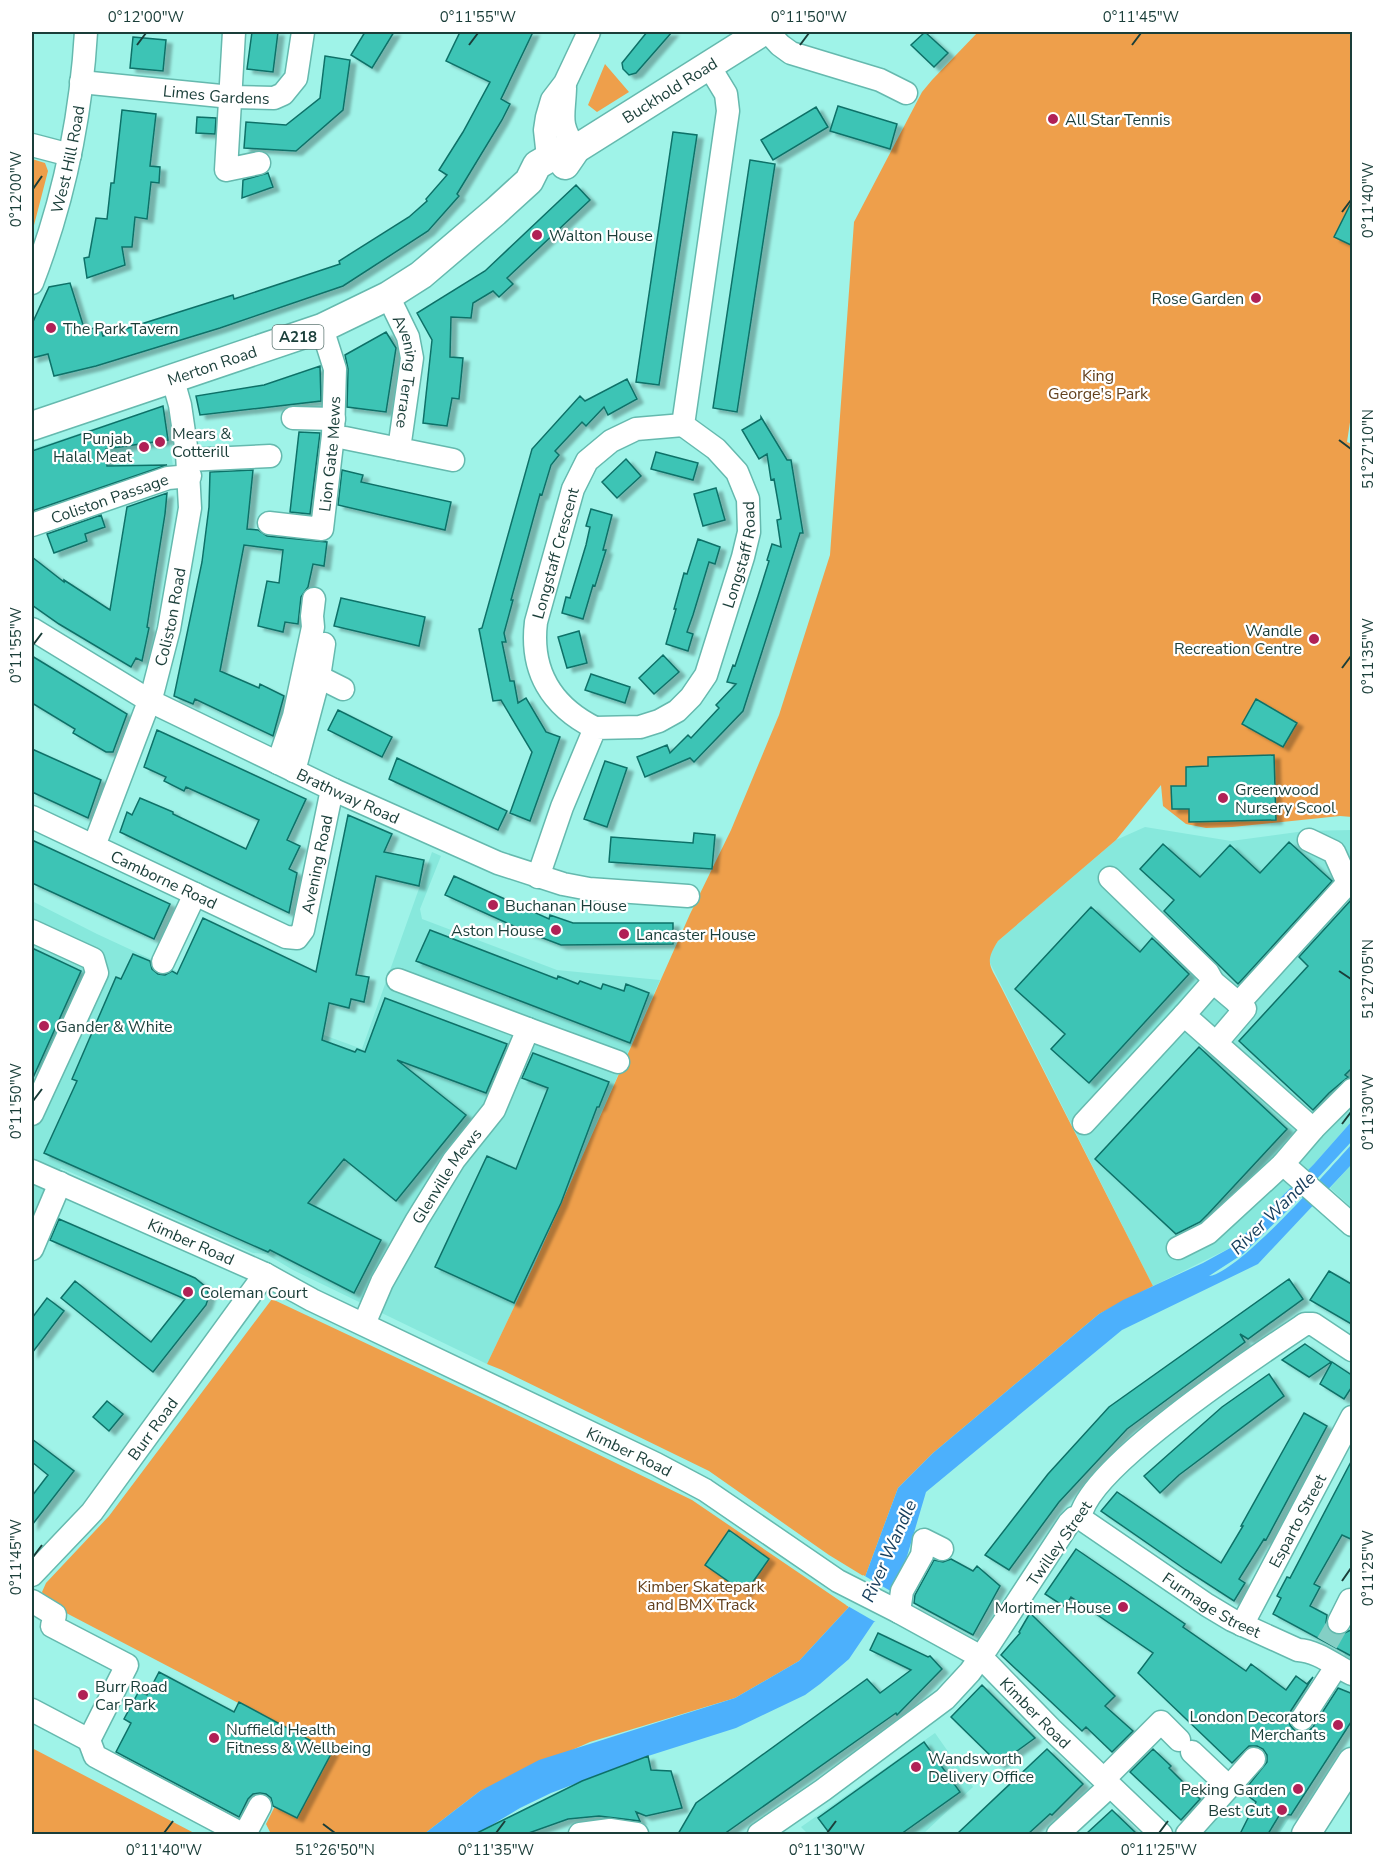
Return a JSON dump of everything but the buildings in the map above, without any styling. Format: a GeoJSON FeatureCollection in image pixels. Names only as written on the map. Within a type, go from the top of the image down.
{"type":"FeatureCollection","features":[{"type":"Feature","properties":{"kind":"main road","name":"Buckhold Road"},"geometry":{"type":"LineString","coordinates":[[576,149],[762,32]]}},
{"type":"Feature","properties":{"kind":"main road","name":"A218"},"geometry":{"type":"LineString","coordinates":[[549,157],[563,150],[576,149]]}},
{"type":"Feature","properties":{"kind":"main road","name":"Merton Road"},"geometry":{"type":"LineString","coordinates":[[529,181],[546,179],[566,165],[576,149]]}},
{"type":"Feature","properties":{"kind":"main road","name":"Merton Road"},"geometry":{"type":"LineString","coordinates":[[32,426],[322,328],[388,296],[452,250],[529,181],[537,165],[549,157]]}},
{"type":"Feature","properties":{"kind":"main road"},"geometry":{"type":"LineString","coordinates":[[1306,1834],[1353,1762]]}},
{"type":"Feature","properties":{"kind":"street","name":"West Hill Road"},"geometry":{"type":"LineString","coordinates":[[32,283],[70,154],[86,32]]}},
{"type":"Feature","properties":{"kind":"street"},"geometry":{"type":"LineString","coordinates":[[234,32],[226,170],[259,163]]}},
{"type":"Feature","properties":{"kind":"street","name":"Limes Gardens"},"geometry":{"type":"LineString","coordinates":[[81,82],[231,97],[274,98],[283,94],[296,78],[303,32]]}},
{"type":"Feature","properties":{"kind":"street"},"geometry":{"type":"LineString","coordinates":[[549,157],[546,136],[547,117],[552,100],[565,83],[589,32]]}},
{"type":"Feature","properties":{"kind":"street"},"geometry":{"type":"LineString","coordinates":[[768,32],[791,53],[880,80],[906,93]]}},
{"type":"Feature","properties":{"kind":"street"},"geometry":{"type":"LineString","coordinates":[[683,425],[728,111],[726,94],[709,66]]}},
{"type":"Feature","properties":{"kind":"street"},"geometry":{"type":"LineString","coordinates":[[565,83],[562,122],[564,130],[576,149]]}},
{"type":"Feature","properties":{"kind":"street"},"geometry":{"type":"LineString","coordinates":[[32,145],[70,154]]}},
{"type":"Feature","properties":{"kind":"street","name":"Avening Terrace"},"geometry":{"type":"LineString","coordinates":[[388,296],[408,337],[412,358],[399,449]]}},
{"type":"Feature","properties":{"kind":"street","name":"Lion Gate Mews"},"geometry":{"type":"LineString","coordinates":[[269,523],[322,529],[340,429],[335,369],[322,328]]}},
{"type":"Feature","properties":{"kind":"street","name":"Coliston Road"},"geometry":{"type":"LineString","coordinates":[[94,846],[150,701],[171,618],[190,508],[189,468],[180,405],[173,380]]}},
{"type":"Feature","properties":{"kind":"street","name":"Avening Terrace"},"geometry":{"type":"LineString","coordinates":[[293,418],[340,429],[399,449],[453,460]]}},
{"type":"Feature","properties":{"kind":"street","name":"Longstaff Road"},"geometry":{"type":"LineString","coordinates":[[595,728],[640,727],[659,721],[677,711],[691,697],[706,675],[743,556],[749,532],[748,500],[737,472],[716,448],[683,425]]}},
{"type":"Feature","properties":{"kind":"street","name":"Longstaff Crescent"},"geometry":{"type":"LineString","coordinates":[[595,728],[577,719],[561,706],[552,694],[536,660],[533,642],[536,622],[573,489],[586,461],[611,441],[636,429],[683,425]]}},
{"type":"Feature","properties":{"kind":"street","name":"Coliston Passage"},"geometry":{"type":"LineString","coordinates":[[32,525],[168,478],[189,468],[270,456]]}},
{"type":"Feature","properties":{"kind":"street"},"geometry":{"type":"LineString","coordinates":[[286,767],[294,716],[313,627],[314,599]]}},
{"type":"Feature","properties":{"kind":"street","name":"Brathway Road"},"geometry":{"type":"LineString","coordinates":[[32,629],[150,701],[334,790],[498,863],[538,877],[589,889],[688,896]]}},
{"type":"Feature","properties":{"kind":"street"},"geometry":{"type":"LineString","coordinates":[[286,767],[319,677],[324,644]]}},
{"type":"Feature","properties":{"kind":"street"},"geometry":{"type":"LineString","coordinates":[[319,677],[343,689]]}},
{"type":"Feature","properties":{"kind":"street"},"geometry":{"type":"LineString","coordinates":[[538,877],[562,807],[595,728]]}},
{"type":"Feature","properties":{"kind":"street","name":"Avening Road"},"geometry":{"type":"LineString","coordinates":[[297,938],[303,930],[330,799],[334,790]]}},
{"type":"Feature","properties":{"kind":"street","name":"Camborne Road"},"geometry":{"type":"LineString","coordinates":[[32,817],[286,937],[297,938]]}},
{"type":"Feature","properties":{"kind":"street"},"geometry":{"type":"LineString","coordinates":[[1238,1004],[1348,883],[1334,852],[1309,840]]}},
{"type":"Feature","properties":{"kind":"street"},"geometry":{"type":"LineString","coordinates":[[1110,878],[1208,973],[1213,982],[1245,1009],[1216,1043]]}},
{"type":"Feature","properties":{"kind":"street"},"geometry":{"type":"LineString","coordinates":[[163,962],[195,894]]}},
{"type":"Feature","properties":{"kind":"street"},"geometry":{"type":"LineString","coordinates":[[32,931],[93,959],[97,973],[32,1114]]}},
{"type":"Feature","properties":{"kind":"street"},"geometry":{"type":"LineString","coordinates":[[398,980],[618,1062]]}},
{"type":"Feature","properties":{"kind":"street"},"geometry":{"type":"LineString","coordinates":[[1084,1123],[1213,982]]}},
{"type":"Feature","properties":{"kind":"street"},"geometry":{"type":"LineString","coordinates":[[1184,1015],[1313,1129]]}},
{"type":"Feature","properties":{"kind":"street","name":"Glenville Mews"},"geometry":{"type":"LineString","coordinates":[[364,1324],[382,1282],[417,1220],[454,1160],[494,1110],[528,1029]]}},
{"type":"Feature","properties":{"kind":"street"},"geometry":{"type":"LineString","coordinates":[[1178,1248],[1208,1233],[1290,1170],[1313,1129],[1324,1121],[1353,1090]]}},
{"type":"Feature","properties":{"kind":"street"},"geometry":{"type":"LineString","coordinates":[[1290,1170],[1353,1225]]}},
{"type":"Feature","properties":{"kind":"street","name":"Kimber Road"},"geometry":{"type":"LineString","coordinates":[[32,1171],[265,1274],[695,1485],[759,1526],[818,1568],[981,1657],[1161,1834]]}},
{"type":"Feature","properties":{"kind":"street"},"geometry":{"type":"LineString","coordinates":[[32,1249],[60,1183]]}},
{"type":"Feature","properties":{"kind":"street","name":"Burr Road"},"geometry":{"type":"LineString","coordinates":[[32,1575],[92,1512],[265,1274]]}},
{"type":"Feature","properties":{"kind":"street","name":"Twilley Street"},"geometry":{"type":"LineString","coordinates":[[759,1834],[945,1699],[981,1657],[1069,1523],[1074,1518],[1080,1518],[1082,1511],[1101,1485],[1134,1450],[1231,1373],[1305,1324],[1313,1324],[1353,1350]]}},
{"type":"Feature","properties":{"kind":"street","name":"Esparto Street"},"geometry":{"type":"LineString","coordinates":[[1242,1624],[1353,1417]]}},
{"type":"Feature","properties":{"kind":"street","name":"Furmage Street"},"geometry":{"type":"LineString","coordinates":[[1080,1518],[1207,1605],[1298,1650],[1306,1650],[1334,1660]]}},
{"type":"Feature","properties":{"kind":"street"},"geometry":{"type":"LineString","coordinates":[[895,1609],[922,1555],[924,1540],[942,1549]]}},
{"type":"Feature","properties":{"kind":"street"},"geometry":{"type":"LineString","coordinates":[[1339,1622],[1350,1600]]}},
{"type":"Feature","properties":{"kind":"street"},"geometry":{"type":"LineString","coordinates":[[32,1601],[55,1615],[52,1626],[127,1665],[89,1740]]}},
{"type":"Feature","properties":{"kind":"street"},"geometry":{"type":"LineString","coordinates":[[1302,1719],[1334,1660]]}},
{"type":"Feature","properties":{"kind":"street"},"geometry":{"type":"LineString","coordinates":[[32,1710],[89,1740],[95,1756],[244,1834],[260,1806]]}},
{"type":"Feature","properties":{"kind":"street"},"geometry":{"type":"LineString","coordinates":[[1058,1834],[1161,1722],[1228,1787]]}},
{"type":"Feature","properties":{"kind":"street"},"geometry":{"type":"LineString","coordinates":[[1187,1834],[1254,1759]]}},
{"type":"Feature","properties":{"kind":"street"},"geometry":{"type":"LineString","coordinates":[[585,1834],[610,1830],[637,1834]]}},
{"type":"Feature","properties":{"kind":"shaded area"},"geometry":{"type":"Polygon","coordinates":[[[159,407],[164,410],[174,472],[32,519],[32,449],[159,407]]]}},
{"type":"Feature","properties":{"kind":"shaded area"},"geometry":{"type":"Polygon","coordinates":[[[1145,827],[1231,841],[1305,831],[1352,830],[1352,1121],[1314,1164],[1232,1247],[1153,1286],[989,961],[989,955],[998,941],[1116,840],[1145,827]]]}},
{"type":"Feature","properties":{"kind":"shaded area"},"geometry":{"type":"Polygon","coordinates":[[[432,852],[441,856],[420,909],[422,919],[557,970],[660,980],[534,1265],[487,1364],[293,1270],[266,1254],[253,1253],[61,1168],[32,1234],[32,901],[97,934],[280,1019],[362,1049],[432,852]]]}},
{"type":"Feature","properties":{"kind":"shaded area"},"geometry":{"type":"Polygon","coordinates":[[[1352,1164],[1352,1208],[1330,1188],[1352,1164]]]}},
{"type":"Feature","properties":{"kind":"shaded area"},"geometry":{"type":"Polygon","coordinates":[[[1352,1639],[1352,1719],[1279,1834],[1199,1834],[1274,1741],[1293,1735],[1330,1684],[1352,1639]]]}},
{"type":"Feature","properties":{"kind":"shaded area","name":"Wandsworth Delivery Office"},"geometry":{"type":"Polygon","coordinates":[[[935,1733],[973,1787],[923,1834],[808,1834],[801,1827],[935,1733]]]}},
{"type":"Feature","properties":{"kind":"green space","name":"King George's Park"},"geometry":{"type":"Polygon","coordinates":[[[978,32],[1352,32],[1352,409],[1347,442],[1352,444],[1352,817],[1340,816],[1206,828],[1186,824],[1163,806],[1161,785],[1116,840],[998,941],[991,954],[992,969],[1153,1286],[1099,1314],[933,1453],[898,1488],[865,1577],[829,1555],[709,1471],[487,1364],[534,1265],[690,914],[731,830],[779,715],[830,555],[854,222],[922,92],[978,32]]]}},
{"type":"Feature","properties":{"kind":"green space"},"geometry":{"type":"Polygon","coordinates":[[[605,64],[629,92],[597,112],[588,105],[605,64]]]}},
{"type":"Feature","properties":{"kind":"green space"},"geometry":{"type":"Polygon","coordinates":[[[32,159],[45,163],[48,171],[32,233],[32,159]]]}},
{"type":"Feature","properties":{"kind":"green space","name":"Kimber Skatepark and BMX Track"},"geometry":{"type":"Polygon","coordinates":[[[272,1299],[692,1500],[849,1607],[799,1661],[735,1698],[590,1742],[480,1791],[424,1834],[271,1834],[266,1824],[275,1806],[297,1818],[332,1752],[49,1604],[42,1592],[46,1583],[109,1516],[272,1299]]]}},
{"type":"Feature","properties":{"kind":"green space"},"geometry":{"type":"Polygon","coordinates":[[[32,1748],[196,1834],[32,1834],[32,1748]]]}},
{"type":"Feature","properties":{"kind":"water","name":"River Wandle"},"geometry":{"type":"Polygon","coordinates":[[[1352,1121],[1352,1141],[1291,1207],[1243,1254],[1209,1276],[1223,1271],[1261,1240],[1352,1144],[1352,1164],[1258,1264],[1122,1330],[926,1492],[903,1570],[876,1622],[849,1659],[820,1684],[805,1695],[736,1728],[648,1756],[551,1793],[520,1808],[477,1834],[424,1834],[480,1791],[539,1760],[735,1698],[799,1661],[849,1607],[865,1577],[898,1488],[933,1453],[1099,1314],[1232,1247],[1314,1164],[1352,1121]]]}},
{"type":"Feature","properties":{"kind":"pier"},"geometry":{"type":"Polygon","coordinates":[[[863,1575],[894,1593],[879,1624],[846,1605],[863,1575]]]}},
{"type":"Feature","properties":{"kind":"tunnel"},"geometry":{"type":"LineString","coordinates":[[1327,1643],[1339,1622]]}},
{"type":"Feature","properties":{"kind":"place","name":"All Star Tennis"},"geometry":{"type":"Point","coordinates":[1053,119]}},
{"type":"Feature","properties":{"kind":"place","name":"Walton House"},"geometry":{"type":"Point","coordinates":[537,235]}},
{"type":"Feature","properties":{"kind":"place","name":"Rose Garden"},"geometry":{"type":"Point","coordinates":[1256,298]}},
{"type":"Feature","properties":{"kind":"place","name":"The Park Tavern"},"geometry":{"type":"Point","coordinates":[51,328]}},
{"type":"Feature","properties":{"kind":"place","name":"Mears & Cotterill"},"geometry":{"type":"Point","coordinates":[160,442]}},
{"type":"Feature","properties":{"kind":"place","name":"Punjab Halal Meat"},"geometry":{"type":"Point","coordinates":[144,447]}},
{"type":"Feature","properties":{"kind":"place","name":"Wandle Recreation Centre"},"geometry":{"type":"Point","coordinates":[1314,639]}},
{"type":"Feature","properties":{"kind":"place","name":"Greenwood Nursery Scool"},"geometry":{"type":"Point","coordinates":[1223,798]}},
{"type":"Feature","properties":{"kind":"place","name":"Buchanan House"},"geometry":{"type":"Point","coordinates":[493,905]}},
{"type":"Feature","properties":{"kind":"place","name":"Aston House"},"geometry":{"type":"Point","coordinates":[556,930]}},
{"type":"Feature","properties":{"kind":"place","name":"Lancaster House"},"geometry":{"type":"Point","coordinates":[624,934]}},
{"type":"Feature","properties":{"kind":"place","name":"Gander & White"},"geometry":{"type":"Point","coordinates":[44,1026]}},
{"type":"Feature","properties":{"kind":"place","name":"Coleman Court"},"geometry":{"type":"Point","coordinates":[188,1292]}},
{"type":"Feature","properties":{"kind":"place","name":"Mortimer House"},"geometry":{"type":"Point","coordinates":[1123,1607]}},
{"type":"Feature","properties":{"kind":"place","name":"Burr Road Car Park"},"geometry":{"type":"Point","coordinates":[83,1695]}},
{"type":"Feature","properties":{"kind":"place","name":"London Decorators Merchants"},"geometry":{"type":"Point","coordinates":[1338,1725]}},
{"type":"Feature","properties":{"kind":"place","name":"Nuffield Health Fitness & Wellbeing"},"geometry":{"type":"Point","coordinates":[214,1738]}},
{"type":"Feature","properties":{"kind":"place","name":"Wandsworth Delivery Office"},"geometry":{"type":"Point","coordinates":[916,1767]}},
{"type":"Feature","properties":{"kind":"place","name":"Peking Garden"},"geometry":{"type":"Point","coordinates":[1298,1789]}},
{"type":"Feature","properties":{"kind":"place","name":"Best Cut"},"geometry":{"type":"Point","coordinates":[1282,1810]}}]}
